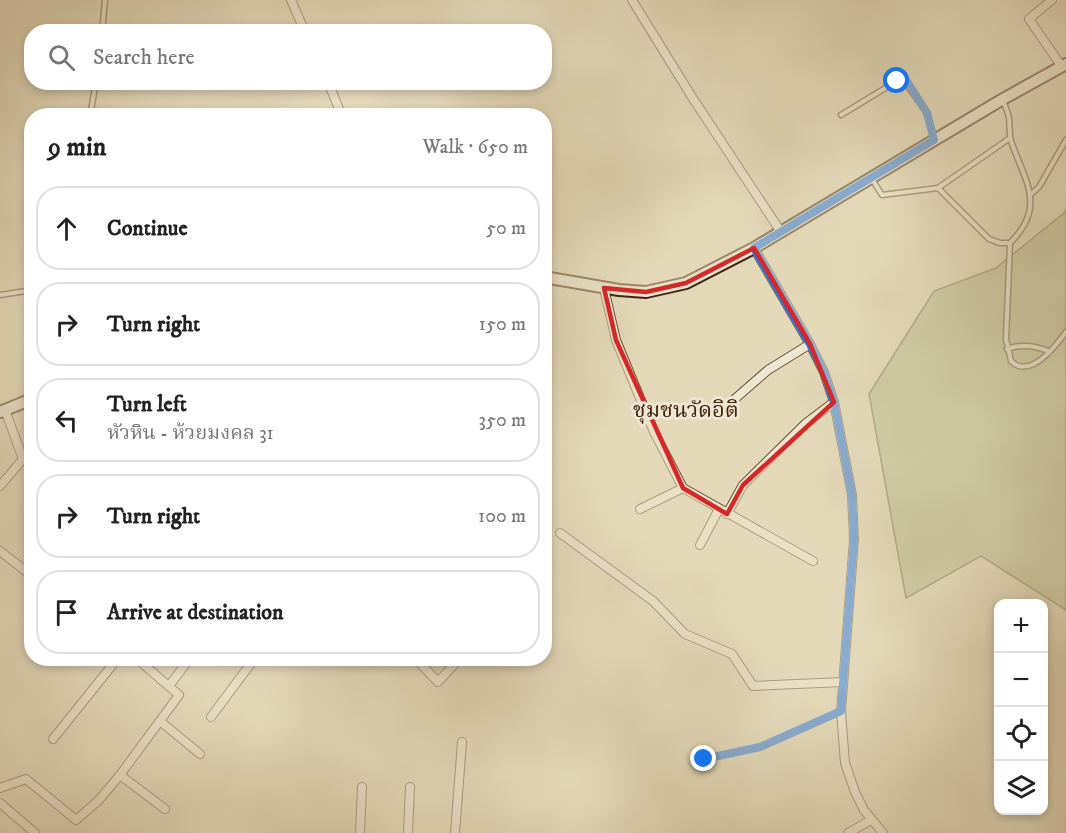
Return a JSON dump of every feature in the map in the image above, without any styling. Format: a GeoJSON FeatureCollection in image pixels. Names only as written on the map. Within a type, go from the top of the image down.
{"type":"FeatureCollection","features":[{"type":"Feature","properties":{"kind":"main road"},"geometry":{"type":"LineString","coordinates":[[552,278],[604,288],[646,292],[686,283],[754,248],[1064,65]]}},
{"type":"Feature","properties":{"kind":"main road"},"geometry":{"type":"LineString","coordinates":[[3,411],[24,402]]}},
{"type":"Feature","properties":{"kind":"street"},"geometry":{"type":"LineString","coordinates":[[291,0],[302,24]]}},
{"type":"Feature","properties":{"kind":"street"},"geometry":{"type":"LineString","coordinates":[[632,0],[692,97],[781,232]]}},
{"type":"Feature","properties":{"kind":"street"},"geometry":{"type":"LineString","coordinates":[[1052,0],[1029,19],[1064,65]]}},
{"type":"Feature","properties":{"kind":"street"},"geometry":{"type":"LineString","coordinates":[[331,90],[339,108]]}},
{"type":"Feature","properties":{"kind":"street"},"geometry":{"type":"LineString","coordinates":[[754,248],[810,344],[824,372],[834,402],[852,495],[854,539],[841,711],[845,763],[855,792],[871,820],[883,833]]}},
{"type":"Feature","properties":{"kind":"street"},"geometry":{"type":"LineString","coordinates":[[604,288],[616,340],[654,432],[682,488],[813,561]]}},
{"type":"Feature","properties":{"kind":"street"},"geometry":{"type":"LineString","coordinates":[[729,404],[768,370],[810,344]]}},
{"type":"Feature","properties":{"kind":"street"},"geometry":{"type":"LineString","coordinates":[[700,545],[743,485],[805,424],[834,402]]}},
{"type":"Feature","properties":{"kind":"street"},"geometry":{"type":"LineString","coordinates":[[0,486],[23,459],[3,411]]}},
{"type":"Feature","properties":{"kind":"street"},"geometry":{"type":"LineString","coordinates":[[640,509],[682,488]]}},
{"type":"Feature","properties":{"kind":"street"},"geometry":{"type":"LineString","coordinates":[[560,533],[652,601],[685,634],[732,654],[753,686],[843,682]]}},
{"type":"Feature","properties":{"kind":"street"},"geometry":{"type":"LineString","coordinates":[[0,551],[24,570]]}},
{"type":"Feature","properties":{"kind":"street"},"geometry":{"type":"LineString","coordinates":[[53,740],[112,666]]}},
{"type":"Feature","properties":{"kind":"street"},"geometry":{"type":"LineString","coordinates":[[0,788],[26,779],[76,820],[99,800],[120,775],[179,695],[145,666]]}},
{"type":"Feature","properties":{"kind":"street"},"geometry":{"type":"LineString","coordinates":[[169,686],[184,666]]}},
{"type":"Feature","properties":{"kind":"street"},"geometry":{"type":"LineString","coordinates":[[211,717],[249,666]]}},
{"type":"Feature","properties":{"kind":"street"},"geometry":{"type":"LineString","coordinates":[[422,666],[438,682],[453,666]]}},
{"type":"Feature","properties":{"kind":"street"},"geometry":{"type":"LineString","coordinates":[[160,722],[200,754]]}},
{"type":"Feature","properties":{"kind":"street"},"geometry":{"type":"LineString","coordinates":[[455,833],[462,742]]}},
{"type":"Feature","properties":{"kind":"street"},"geometry":{"type":"LineString","coordinates":[[120,775],[165,809]]}},
{"type":"Feature","properties":{"kind":"street"},"geometry":{"type":"LineString","coordinates":[[360,833],[362,787]]}},
{"type":"Feature","properties":{"kind":"street"},"geometry":{"type":"LineString","coordinates":[[408,833],[411,787]]}},
{"type":"Feature","properties":{"kind":"street"},"geometry":{"type":"LineString","coordinates":[[0,803],[35,833]]}},
{"type":"Feature","properties":{"kind":"street"},"geometry":{"type":"LineString","coordinates":[[848,833],[871,820]]}},
{"type":"Feature","properties":{"kind":"lane"},"geometry":{"type":"LineString","coordinates":[[103,24],[105,0]]}},
{"type":"Feature","properties":{"kind":"lane"},"geometry":{"type":"LineString","coordinates":[[841,115],[897,81],[903,80],[927,113],[934,140]]}},
{"type":"Feature","properties":{"kind":"lane"},"geometry":{"type":"LineString","coordinates":[[91,108],[95,90]]}},
{"type":"Feature","properties":{"kind":"lane"},"geometry":{"type":"LineString","coordinates":[[1003,99],[1009,117],[1010,138],[1030,195],[1031,210],[1022,231],[1010,243],[1006,339],[1011,361],[1019,366],[1029,366],[1040,360],[1066,332]]}},
{"type":"Feature","properties":{"kind":"lane"},"geometry":{"type":"LineString","coordinates":[[872,179],[882,195],[938,188],[1010,138]]}},
{"type":"Feature","properties":{"kind":"lane"},"geometry":{"type":"LineString","coordinates":[[1030,195],[1040,187],[1066,140]]}},
{"type":"Feature","properties":{"kind":"lane"},"geometry":{"type":"LineString","coordinates":[[938,188],[989,239],[1000,243],[1010,243]]}},
{"type":"Feature","properties":{"kind":"lane"},"geometry":{"type":"LineString","coordinates":[[0,295],[24,291]]}},
{"type":"Feature","properties":{"kind":"lane"},"geometry":{"type":"LineString","coordinates":[[1007,350],[1018,345],[1048,351]]}},
{"type":"Feature","properties":{"kind":"lane"},"geometry":{"type":"LineString","coordinates":[[704,759],[760,747],[841,711]]}},
{"type":"Feature","properties":{"kind":"highlighted area"},"geometry":{"type":"Polygon","coordinates":[[[754,248],[810,344],[834,402],[743,485],[727,514],[683,488],[616,340],[604,288],[646,292],[686,283],[754,248]]]}},
{"type":"Feature","properties":{"kind":"green space"},"geometry":{"type":"Polygon","coordinates":[[[1066,209],[1066,610],[981,556],[906,598],[869,394],[934,291],[996,268],[1066,209]]]}},
{"type":"Feature","properties":{"kind":"district","name":"ชุมชนวัดอิติ"},"geometry":{"type":"Point","coordinates":[686,410]}},
{"type":"Feature","properties":{"kind":"route"},"geometry":{"type":"LineString","coordinates":[[704,759],[760,747],[841,711],[854,539],[852,495],[834,402],[824,372],[785,299],[754,248],[934,140],[927,113],[906,80],[897,81]]}}]}
